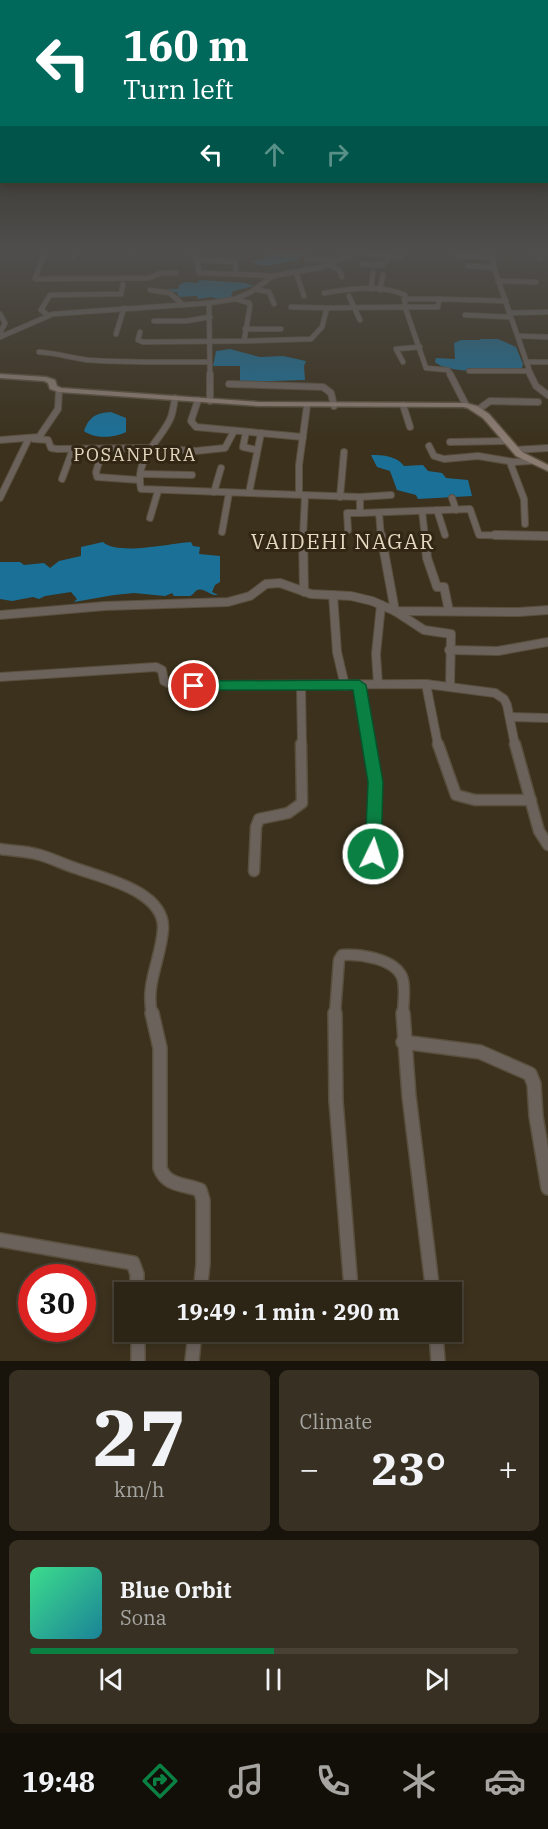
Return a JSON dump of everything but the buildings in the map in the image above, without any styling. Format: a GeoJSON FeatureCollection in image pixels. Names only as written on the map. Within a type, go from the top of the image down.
{"type":"FeatureCollection","features":[{"type":"Feature","properties":{"kind":"main road"},"geometry":{"type":"LineString","coordinates":[[0,376],[46,379],[59,390],[210,401],[307,406],[466,405],[486,414],[514,450],[530,461],[548,468]]}},
{"type":"Feature","properties":{"kind":"street"},"geometry":{"type":"LineString","coordinates":[[45,313],[48,315]]}},
{"type":"Feature","properties":{"kind":"street"},"geometry":{"type":"LineString","coordinates":[[0,335],[21,330],[48,315],[75,313]]}},
{"type":"Feature","properties":{"kind":"street"},"geometry":{"type":"LineString","coordinates":[[116,334],[123,313]]}},
{"type":"Feature","properties":{"kind":"street"},"geometry":{"type":"LineString","coordinates":[[210,313],[210,401]]}},
{"type":"Feature","properties":{"kind":"street"},"geometry":{"type":"LineString","coordinates":[[244,341],[248,313]]}},
{"type":"Feature","properties":{"kind":"street"},"geometry":{"type":"LineString","coordinates":[[140,332],[138,340],[143,342],[311,339],[322,327],[326,313]]}},
{"type":"Feature","properties":{"kind":"street"},"geometry":{"type":"LineString","coordinates":[[356,313],[360,320]]}},
{"type":"Feature","properties":{"kind":"street"},"geometry":{"type":"LineString","coordinates":[[407,313],[426,368],[448,370],[466,405]]}},
{"type":"Feature","properties":{"kind":"street"},"geometry":{"type":"LineString","coordinates":[[465,315],[541,313]]}},
{"type":"Feature","properties":{"kind":"street"},"geometry":{"type":"LineString","coordinates":[[0,314],[5,323],[0,335]]}},
{"type":"Feature","properties":{"kind":"street"},"geometry":{"type":"LineString","coordinates":[[510,315],[536,386],[548,395]]}},
{"type":"Feature","properties":{"kind":"street"},"geometry":{"type":"LineString","coordinates":[[154,321],[186,321],[210,317]]}},
{"type":"Feature","properties":{"kind":"street"},"geometry":{"type":"LineString","coordinates":[[245,329],[281,329]]}},
{"type":"Feature","properties":{"kind":"street"},"geometry":{"type":"LineString","coordinates":[[519,336],[548,337]]}},
{"type":"Feature","properties":{"kind":"street"},"geometry":{"type":"LineString","coordinates":[[403,363],[396,349],[420,347]]}},
{"type":"Feature","properties":{"kind":"street"},"geometry":{"type":"LineString","coordinates":[[39,352],[60,353],[68,358],[119,362],[209,362]]}},
{"type":"Feature","properties":{"kind":"street"},"geometry":{"type":"LineString","coordinates":[[526,362],[548,362]]}},
{"type":"Feature","properties":{"kind":"street"},"geometry":{"type":"LineString","coordinates":[[469,371],[529,371]]}},
{"type":"Feature","properties":{"kind":"street"},"geometry":{"type":"LineString","coordinates":[[229,384],[323,387],[331,393],[334,406]]}},
{"type":"Feature","properties":{"kind":"street"},"geometry":{"type":"LineString","coordinates":[[0,498],[31,439],[39,436],[58,409],[59,390]]}},
{"type":"Feature","properties":{"kind":"street"},"geometry":{"type":"LineString","coordinates":[[175,398],[171,418],[149,448],[140,477],[141,489],[340,497],[391,495]]}},
{"type":"Feature","properties":{"kind":"street"},"geometry":{"type":"LineString","coordinates":[[198,400],[191,421],[193,425],[303,437]]}},
{"type":"Feature","properties":{"kind":"street"},"geometry":{"type":"LineString","coordinates":[[479,409],[490,401],[538,402]]}},
{"type":"Feature","properties":{"kind":"street"},"geometry":{"type":"LineString","coordinates":[[403,405],[410,427]]}},
{"type":"Feature","properties":{"kind":"street"},"geometry":{"type":"LineString","coordinates":[[304,592],[302,495],[299,465],[307,406]]}},
{"type":"Feature","properties":{"kind":"street"},"geometry":{"type":"LineString","coordinates":[[0,440],[48,440],[53,448],[149,448],[190,451],[227,447],[234,431]]}},
{"type":"Feature","properties":{"kind":"street"},"geometry":{"type":"LineString","coordinates":[[246,432],[243,447],[258,450]]}},
{"type":"Feature","properties":{"kind":"street"},"geometry":{"type":"LineString","coordinates":[[249,493],[261,434]]}},
{"type":"Feature","properties":{"kind":"street"},"geometry":{"type":"LineString","coordinates":[[450,442],[506,441]]}},
{"type":"Feature","properties":{"kind":"street"},"geometry":{"type":"LineString","coordinates":[[429,446],[434,456],[439,459],[478,456],[514,462],[530,461]]}},
{"type":"Feature","properties":{"kind":"street"},"geometry":{"type":"LineString","coordinates":[[103,448],[96,472],[97,477],[192,475]]}},
{"type":"Feature","properties":{"kind":"street"},"geometry":{"type":"LineString","coordinates":[[514,450],[548,448]]}},
{"type":"Feature","properties":{"kind":"street"},"geometry":{"type":"LineString","coordinates":[[62,479],[73,449]]}},
{"type":"Feature","properties":{"kind":"street"},"geometry":{"type":"LineString","coordinates":[[340,497],[344,452]]}},
{"type":"Feature","properties":{"kind":"street"},"geometry":{"type":"LineString","coordinates":[[514,462],[511,465],[524,499],[525,524]]}},
{"type":"Feature","properties":{"kind":"street"},"geometry":{"type":"LineString","coordinates":[[214,492],[221,468]]}},
{"type":"Feature","properties":{"kind":"street"},"geometry":{"type":"LineString","coordinates":[[150,518],[158,491]]}},
{"type":"Feature","properties":{"kind":"street"},"geometry":{"type":"LineString","coordinates":[[222,532],[229,493]]}},
{"type":"Feature","properties":{"kind":"street"},"geometry":{"type":"LineString","coordinates":[[360,497],[360,513]]}},
{"type":"Feature","properties":{"kind":"street"},"geometry":{"type":"LineString","coordinates":[[452,498],[456,510]]}},
{"type":"Feature","properties":{"kind":"street"},"geometry":{"type":"LineString","coordinates":[[348,530],[347,513],[470,509],[478,535],[548,536]]}},
{"type":"Feature","properties":{"kind":"street"},"geometry":{"type":"LineString","coordinates":[[437,510],[445,535]]}},
{"type":"Feature","properties":{"kind":"street"},"geometry":{"type":"LineString","coordinates":[[422,511],[428,558],[437,587],[444,587],[449,611]]}},
{"type":"Feature","properties":{"kind":"street"},"geometry":{"type":"LineString","coordinates":[[379,513],[383,554],[395,611]]}},
{"type":"Feature","properties":{"kind":"street"},"geometry":{"type":"LineString","coordinates":[[0,615],[105,606],[228,602],[250,596],[266,584],[288,585],[304,592],[362,598],[395,611],[424,630],[451,634],[450,686]]}},
{"type":"Feature","properties":{"kind":"street"},"geometry":{"type":"LineString","coordinates":[[333,595],[337,652],[345,686]]}},
{"type":"Feature","properties":{"kind":"street"},"geometry":{"type":"LineString","coordinates":[[378,684],[376,654],[381,604]]}},
{"type":"Feature","properties":{"kind":"street"},"geometry":{"type":"LineString","coordinates":[[395,611],[519,612],[548,609]]}},
{"type":"Feature","properties":{"kind":"street"},"geometry":{"type":"LineString","coordinates":[[449,650],[498,651],[548,642]]}},
{"type":"Feature","properties":{"kind":"street"},"geometry":{"type":"LineString","coordinates":[[0,677],[156,667],[162,670],[164,681],[172,686],[426,684],[495,693],[504,699],[511,717],[520,769],[539,831],[548,845]]}},
{"type":"Feature","properties":{"kind":"street"},"geometry":{"type":"LineString","coordinates":[[426,684],[439,748],[456,795],[475,800],[531,800]]}},
{"type":"Feature","properties":{"kind":"street"},"geometry":{"type":"LineString","coordinates":[[359,685],[375,782],[373,854]]}},
{"type":"Feature","properties":{"kind":"street"},"geometry":{"type":"LineString","coordinates":[[255,871],[256,827],[259,819],[286,814],[298,809],[302,803],[301,686]]}},
{"type":"Feature","properties":{"kind":"street"},"geometry":{"type":"LineString","coordinates":[[511,717],[548,718]]}},
{"type":"Feature","properties":{"kind":"street"},"geometry":{"type":"LineString","coordinates":[[0,849],[41,854],[105,877],[142,893],[162,914],[165,921],[149,1001],[160,1048],[160,1168],[166,1181],[200,1190],[203,1200],[201,1282]]}},
{"type":"Feature","properties":{"kind":"street"},"geometry":{"type":"LineString","coordinates":[[351,1282],[336,1101],[334,1018],[338,967],[342,955],[349,954],[388,964],[400,972],[403,978],[405,1066],[426,1215],[432,1282]]}},
{"type":"Feature","properties":{"kind":"street"},"geometry":{"type":"LineString","coordinates":[[403,1042],[480,1052],[530,1074],[534,1084],[536,1116],[548,1188]]}},
{"type":"Feature","properties":{"kind":"street"},"geometry":{"type":"LineString","coordinates":[[0,1240],[124,1260],[133,1263],[137,1282]]}},
{"type":"Feature","properties":{"kind":"street"},"geometry":{"type":"LineString","coordinates":[[138,1342],[138,1361]]}},
{"type":"Feature","properties":{"kind":"street"},"geometry":{"type":"LineString","coordinates":[[192,1361],[194,1342]]}},
{"type":"Feature","properties":{"kind":"street"},"geometry":{"type":"LineString","coordinates":[[437,1342],[438,1361]]}},
{"type":"Feature","properties":{"kind":"water"},"geometry":{"type":"Polygon","coordinates":[[[479,339],[498,339],[516,347],[523,364],[522,368],[490,371],[464,370],[452,369],[435,362],[436,358],[455,359],[454,343],[461,340],[481,340],[479,339]]]}},
{"type":"Feature","properties":{"kind":"water"},"geometry":{"type":"Polygon","coordinates":[[[230,349],[260,357],[283,356],[306,361],[305,380],[240,382],[240,366],[213,366],[216,351],[230,349]]]}},
{"type":"Feature","properties":{"kind":"water"},"geometry":{"type":"Polygon","coordinates":[[[111,412],[126,418],[126,432],[105,437],[84,431],[94,416],[111,412]]]}},
{"type":"Feature","properties":{"kind":"water"},"geometry":{"type":"Polygon","coordinates":[[[371,455],[394,458],[404,466],[423,465],[428,471],[442,473],[446,478],[468,480],[472,496],[418,499],[416,495],[397,490],[390,471],[377,467],[371,455]]]}},
{"type":"Feature","properties":{"kind":"water"},"geometry":{"type":"Polygon","coordinates":[[[103,542],[120,548],[146,548],[191,542],[193,546],[200,547],[199,554],[220,556],[220,582],[215,585],[212,592],[218,595],[200,589],[190,596],[174,596],[172,593],[165,596],[134,593],[74,602],[77,599],[71,592],[39,599],[33,597],[12,601],[0,599],[0,562],[20,562],[24,565],[44,563],[50,568],[59,561],[81,556],[81,547],[103,542]]]}},
{"type":"Feature","properties":{"kind":"district","name":"POSANPURA"},"geometry":{"type":"Point","coordinates":[135,455]}},
{"type":"Feature","properties":{"kind":"district","name":"VAIDEHI NAGAR"},"geometry":{"type":"Point","coordinates":[343,542]}},
{"type":"Feature","properties":{"kind":"route"},"geometry":{"type":"LineString","coordinates":[[194,686],[359,685],[375,782],[376,816],[373,854]]}}]}
